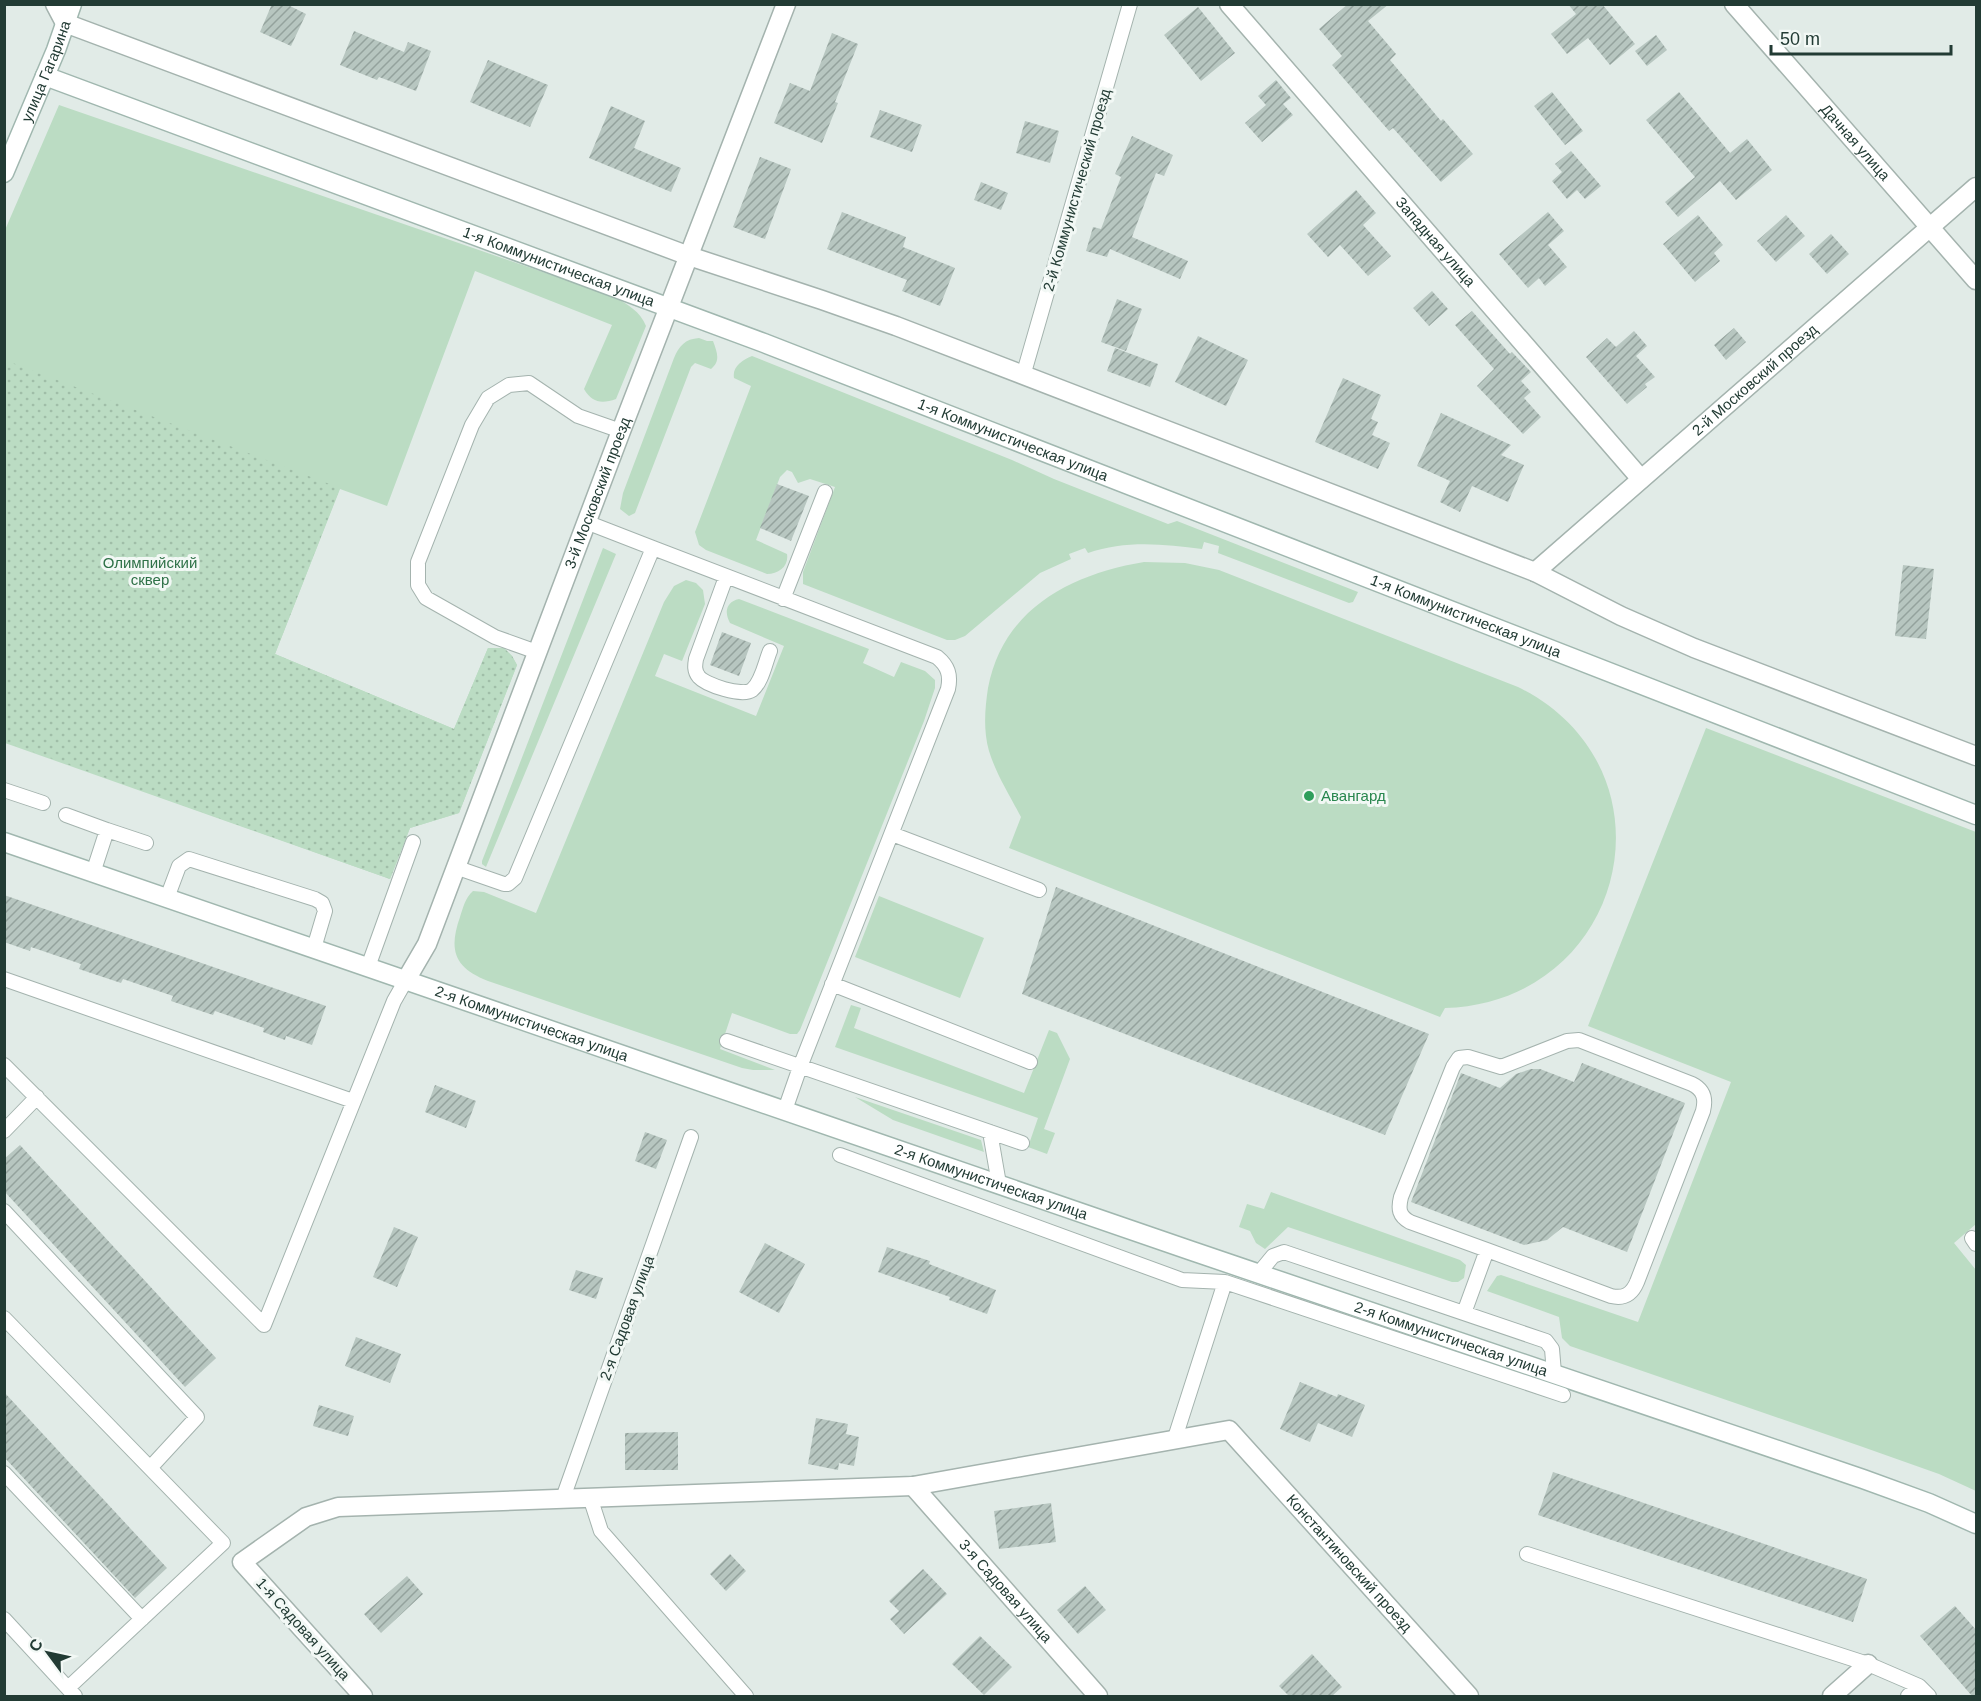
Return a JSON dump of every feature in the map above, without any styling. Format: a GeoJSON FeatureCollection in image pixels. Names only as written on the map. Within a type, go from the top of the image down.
{"type":"FeatureCollection","features":[{"type":"Feature","properties":{"kind":"street"},"geometry":{"type":"LineString","coordinates":[[55,4],[65,23],[688,256],[858,312],[1535,572],[1621,616],[1694,648],[1977,756]]}},
{"type":"Feature","properties":{"kind":"street","name":"улица Гагарина"},"geometry":{"type":"LineString","coordinates":[[4,173],[45,76],[72,4]]}},
{"type":"Feature","properties":{"kind":"street","name":"3-й Московский проезд"},"geometry":{"type":"LineString","coordinates":[[406,980],[427,944],[586,522],[786,4]]}},
{"type":"Feature","properties":{"kind":"street","name":"Западная улица"},"geometry":{"type":"LineString","coordinates":[[1229,4],[1641,479]]}},
{"type":"Feature","properties":{"kind":"street","name":"Дачная улица"},"geometry":{"type":"LineString","coordinates":[[1734,4],[1977,280]]}},
{"type":"Feature","properties":{"kind":"street","name":"1-я Коммунистическая улица"},"geometry":{"type":"LineString","coordinates":[[45,76],[669,308],[1977,815]]}},
{"type":"Feature","properties":{"kind":"street","name":"2-й Московский проезд"},"geometry":{"type":"LineString","coordinates":[[1535,572],[1977,187]]}},
{"type":"Feature","properties":{"kind":"street","name":"2-я Коммунистическая улица"},"geometry":{"type":"LineString","coordinates":[[4,842],[1900,1492],[1977,1524]]}},
{"type":"Feature","properties":{"kind":"street","name":"Константиновский проезд"},"geometry":{"type":"LineString","coordinates":[[1174,1441],[1229,1430],[1469,1696]]}},
{"type":"Feature","properties":{"kind":"street"},"geometry":{"type":"LineString","coordinates":[[563,1498],[913,1486],[1174,1441]]}},
{"type":"Feature","properties":{"kind":"street","name":"3-я Садовая улица"},"geometry":{"type":"LineString","coordinates":[[913,1486],[1098,1696]]}},
{"type":"Feature","properties":{"kind":"street","name":"1-я Садовая улица"},"geometry":{"type":"LineString","coordinates":[[363,1696],[242,1562],[306,1516],[338,1507],[563,1498]]}},
{"type":"Feature","properties":{"kind":"street"},"geometry":{"type":"LineString","coordinates":[[1832,1696],[1868,1664]]}},
{"type":"Feature","properties":{"kind":"lane","name":"2-й Коммунистический проезд"},"geometry":{"type":"LineString","coordinates":[[1023,376],[1130,4]]}},
{"type":"Feature","properties":{"kind":"lane"},"geometry":{"type":"LineString","coordinates":[[537,652],[495,637],[426,597],[418,585],[418,562],[472,425],[488,398],[509,385],[529,383],[578,416],[621,431]]}},
{"type":"Feature","properties":{"kind":"lane"},"geometry":{"type":"LineString","coordinates":[[783,599],[825,492]]}},
{"type":"Feature","properties":{"kind":"lane"},"geometry":{"type":"LineString","coordinates":[[586,522],[937,657],[948,670],[950,682],[948,689],[785,1110]]}},
{"type":"Feature","properties":{"kind":"lane"},"geometry":{"type":"LineString","coordinates":[[455,867],[504,884],[508,884],[515,878],[653,548]]}},
{"type":"Feature","properties":{"kind":"lane"},"geometry":{"type":"LineString","coordinates":[[726,577],[696,659],[697,675],[706,681],[735,692],[745,693],[758,682],[770,651]]}},
{"type":"Feature","properties":{"kind":"lane"},"geometry":{"type":"LineString","coordinates":[[4,790],[43,803]]}},
{"type":"Feature","properties":{"kind":"lane"},"geometry":{"type":"LineString","coordinates":[[66,815],[146,843]]}},
{"type":"Feature","properties":{"kind":"lane"},"geometry":{"type":"LineString","coordinates":[[93,873],[107,830]]}},
{"type":"Feature","properties":{"kind":"lane"},"geometry":{"type":"LineString","coordinates":[[892,834],[1039,890]]}},
{"type":"Feature","properties":{"kind":"lane"},"geometry":{"type":"LineString","coordinates":[[368,967],[413,842]]}},
{"type":"Feature","properties":{"kind":"lane"},"geometry":{"type":"LineString","coordinates":[[167,898],[179,866],[189,859],[315,899],[322,903],[325,911],[314,948]]}},
{"type":"Feature","properties":{"kind":"lane"},"geometry":{"type":"LineString","coordinates":[[4,979],[353,1101]]}},
{"type":"Feature","properties":{"kind":"lane"},"geometry":{"type":"LineString","coordinates":[[4,1065],[264,1325],[394,1001],[406,980]]}},
{"type":"Feature","properties":{"kind":"lane"},"geometry":{"type":"LineString","coordinates":[[832,984],[1030,1062]]}},
{"type":"Feature","properties":{"kind":"lane"},"geometry":{"type":"LineString","coordinates":[[1579,1040],[1692,1084],[1701,1091],[1705,1100],[1703,1111],[1631,1293],[1622,1297],[1611,1296],[1487,1250],[1410,1222],[1400,1213],[1401,1197],[1453,1067],[1459,1058],[1468,1057],[1501,1066],[1567,1041],[1579,1040]]}},
{"type":"Feature","properties":{"kind":"lane"},"geometry":{"type":"LineString","coordinates":[[727,1041],[1022,1143]]}},
{"type":"Feature","properties":{"kind":"lane"},"geometry":{"type":"LineString","coordinates":[[4,1131],[37,1097]]}},
{"type":"Feature","properties":{"kind":"lane"},"geometry":{"type":"LineString","coordinates":[[990,1132],[999,1184]]}},
{"type":"Feature","properties":{"kind":"lane","name":"2-я Садовая улица"},"geometry":{"type":"LineString","coordinates":[[563,1498],[691,1137]]}},
{"type":"Feature","properties":{"kind":"lane"},"geometry":{"type":"LineString","coordinates":[[840,1155],[1182,1280],[1225,1282],[1563,1395]]}},
{"type":"Feature","properties":{"kind":"lane"},"geometry":{"type":"LineString","coordinates":[[4,1211],[197,1417],[150,1468]]}},
{"type":"Feature","properties":{"kind":"lane"},"geometry":{"type":"LineString","coordinates":[[1464,1313],[1487,1250]]}},
{"type":"Feature","properties":{"kind":"lane"},"geometry":{"type":"LineString","coordinates":[[1259,1273],[1276,1253],[1286,1252],[1546,1341],[1552,1349],[1554,1373]]}},
{"type":"Feature","properties":{"kind":"lane"},"geometry":{"type":"LineString","coordinates":[[1174,1441],[1225,1282]]}},
{"type":"Feature","properties":{"kind":"lane"},"geometry":{"type":"LineString","coordinates":[[4,1318],[223,1543],[141,1619],[71,1692],[4,1619]]}},
{"type":"Feature","properties":{"kind":"lane"},"geometry":{"type":"LineString","coordinates":[[4,1473],[141,1619]]}},
{"type":"Feature","properties":{"kind":"lane"},"geometry":{"type":"LineString","coordinates":[[590,1497],[601,1531],[746,1696]]}},
{"type":"Feature","properties":{"kind":"lane"},"geometry":{"type":"LineString","coordinates":[[1527,1554],[1868,1664],[1924,1691]]}},
{"type":"Feature","properties":{"kind":"lane"},"geometry":{"type":"LineString","coordinates":[[1908,1696],[1924,1691]]}},
{"type":"Feature","properties":{"kind":"green space"},"geometry":{"type":"Polygon","coordinates":[[[59,105],[615,297],[637,312],[646,326],[616,399],[606,402],[594,400],[584,389],[612,325],[475,271],[387,506],[340,489],[275,654],[454,729],[488,648],[504,648],[517,665],[459,813],[410,828],[390,879],[5,743],[5,230],[59,105]]]}},
{"type":"Feature","properties":{"kind":"green space"},"geometry":{"type":"Polygon","coordinates":[[[699,338],[713,341],[717,353],[716,363],[711,369],[695,363],[691,367],[635,513],[629,516],[620,509],[623,493],[674,358],[683,344],[699,338]]]}},
{"type":"Feature","properties":{"kind":"green space"},"geometry":{"type":"Polygon","coordinates":[[[752,356],[1168,524],[1177,521],[1358,592],[1353,602],[1349,603],[1218,553],[1219,546],[1204,542],[1202,549],[1130,545],[1088,553],[1085,548],[1069,554],[1071,559],[1040,573],[965,636],[947,640],[803,584],[803,572],[835,487],[810,479],[798,483],[792,472],[787,470],[780,477],[756,540],[787,554],[785,566],[775,573],[767,574],[706,550],[699,545],[695,532],[751,386],[734,378],[735,370],[741,362],[752,356]]]}},
{"type":"Feature","properties":{"kind":"green space","name":"Олимпийский сквер"},"geometry":{"type":"Polygon","coordinates":[[[5,360],[340,488],[275,654],[454,729],[488,648],[504,648],[512,656],[517,665],[459,813],[410,828],[390,879],[5,742],[5,360]]]}},
{"type":"Feature","properties":{"kind":"green space"},"geometry":{"type":"Polygon","coordinates":[[[603,548],[616,554],[486,867],[482,861],[603,548]]]}},
{"type":"Feature","properties":{"kind":"green space","name":"Авангард"},"geometry":{"type":"Polygon","coordinates":[[[1144,562],[1185,563],[1219,570],[1518,687],[1569,724],[1602,770],[1615,823],[1612,876],[1592,925],[1557,967],[1507,996],[1445,1008],[1440,1017],[1009,848],[1021,817],[992,760],[985,727],[988,688],[996,660],[1009,636],[1025,616],[1045,600],[1067,586],[1091,576],[1144,562]]]}},
{"type":"Feature","properties":{"kind":"green space"},"geometry":{"type":"Polygon","coordinates":[[[686,580],[696,583],[703,590],[705,604],[682,661],[664,654],[655,676],[756,716],[784,646],[730,623],[727,608],[731,602],[739,599],[869,649],[863,663],[894,677],[901,662],[925,671],[935,680],[935,688],[924,721],[800,1030],[797,1034],[790,1034],[732,1013],[720,1049],[775,1070],[742,1068],[488,981],[461,964],[455,949],[456,929],[466,900],[473,891],[484,892],[536,913],[664,602],[674,586],[686,580]]]}},
{"type":"Feature","properties":{"kind":"green space"},"geometry":{"type":"Polygon","coordinates":[[[1706,728],[1976,832],[1976,1224],[1954,1243],[1976,1270],[1976,1491],[1939,1474],[1570,1346],[1562,1338],[1559,1317],[1487,1291],[1497,1276],[1501,1275],[1638,1322],[1731,1082],[1588,1026],[1706,728]]]}},
{"type":"Feature","properties":{"kind":"green space"},"geometry":{"type":"Polygon","coordinates":[[[879,896],[984,938],[960,998],[855,957],[879,896]]]}},
{"type":"Feature","properties":{"kind":"green space"},"geometry":{"type":"Polygon","coordinates":[[[851,1005],[861,1008],[854,1028],[1024,1093],[1049,1030],[1057,1033],[1070,1059],[1044,1129],[1055,1133],[1047,1154],[1028,1147],[1038,1118],[835,1047],[851,1005]]]}},
{"type":"Feature","properties":{"kind":"green space"},"geometry":{"type":"Polygon","coordinates":[[[855,1097],[981,1140],[984,1152],[893,1120],[855,1097]]]}},
{"type":"Feature","properties":{"kind":"green space"},"geometry":{"type":"Polygon","coordinates":[[[1271,1192],[1460,1260],[1466,1265],[1464,1278],[1458,1282],[1452,1282],[1288,1227],[1265,1249],[1256,1243],[1250,1231],[1239,1227],[1247,1204],[1264,1209],[1271,1192]]]}},
{"type":"Feature","properties":{"kind":"building"},"geometry":{"type":"Polygon","coordinates":[[[272,4],[286,4],[306,14],[291,46],[260,32],[272,4]]]}},
{"type":"Feature","properties":{"kind":"building"},"geometry":{"type":"Polygon","coordinates":[[[1348,4],[1389,4],[1368,21],[1396,54],[1390,60],[1441,121],[1443,119],[1473,154],[1441,182],[1393,128],[1389,131],[1332,65],[1342,56],[1319,29],[1348,4]]]}},
{"type":"Feature","properties":{"kind":"building"},"geometry":{"type":"Polygon","coordinates":[[[1568,4],[1602,4],[1635,44],[1610,65],[1588,38],[1567,54],[1551,34],[1576,14],[1568,4]]]}},
{"type":"Feature","properties":{"kind":"building"},"geometry":{"type":"Polygon","coordinates":[[[1198,7],[1235,53],[1201,81],[1164,35],[1198,7]]]}},
{"type":"Feature","properties":{"kind":"building"},"geometry":{"type":"Polygon","coordinates":[[[354,31],[404,52],[408,42],[431,51],[416,91],[379,77],[377,80],[340,65],[354,31]]]}},
{"type":"Feature","properties":{"kind":"building"},"geometry":{"type":"Polygon","coordinates":[[[832,33],[858,44],[822,143],[774,123],[790,83],[810,91],[832,33]]]}},
{"type":"Feature","properties":{"kind":"building"},"geometry":{"type":"Polygon","coordinates":[[[1656,35],[1667,50],[1647,66],[1635,51],[1656,35]]]}},
{"type":"Feature","properties":{"kind":"building"},"geometry":{"type":"Polygon","coordinates":[[[488,60],[548,85],[530,127],[470,102],[488,60]]]}},
{"type":"Feature","properties":{"kind":"building"},"geometry":{"type":"Polygon","coordinates":[[[1276,80],[1291,98],[1283,104],[1293,115],[1262,142],[1245,123],[1266,105],[1258,96],[1276,80]]]}},
{"type":"Feature","properties":{"kind":"building"},"geometry":{"type":"Polygon","coordinates":[[[1552,92],[1583,131],[1565,145],[1534,106],[1552,92]]]}},
{"type":"Feature","properties":{"kind":"building"},"geometry":{"type":"Polygon","coordinates":[[[1679,92],[1730,153],[1747,139],[1772,170],[1736,200],[1720,181],[1678,217],[1665,202],[1695,177],[1646,120],[1679,92]]]}},
{"type":"Feature","properties":{"kind":"building"},"geometry":{"type":"Polygon","coordinates":[[[611,106],[645,121],[634,148],[681,168],[671,192],[589,158],[611,106]]]}},
{"type":"Feature","properties":{"kind":"building"},"geometry":{"type":"Polygon","coordinates":[[[880,110],[922,125],[912,152],[870,137],[880,110]]]}},
{"type":"Feature","properties":{"kind":"building"},"geometry":{"type":"Polygon","coordinates":[[[1025,121],[1059,131],[1050,163],[1016,153],[1025,121]]]}},
{"type":"Feature","properties":{"kind":"building"},"geometry":{"type":"Polygon","coordinates":[[[1132,136],[1173,155],[1164,176],[1156,173],[1132,237],[1188,261],[1180,279],[1110,249],[1107,257],[1086,251],[1093,227],[1101,229],[1121,177],[1115,174],[1132,136]]]}},
{"type":"Feature","properties":{"kind":"building"},"geometry":{"type":"Polygon","coordinates":[[[1571,151],[1601,186],[1585,199],[1577,190],[1567,199],[1552,181],[1562,172],[1555,164],[1571,151]]]}},
{"type":"Feature","properties":{"kind":"building"},"geometry":{"type":"Polygon","coordinates":[[[760,157],[791,169],[765,239],[733,227],[760,157]]]}},
{"type":"Feature","properties":{"kind":"building"},"geometry":{"type":"Polygon","coordinates":[[[981,182],[1008,193],[1001,210],[974,200],[981,182]]]}},
{"type":"Feature","properties":{"kind":"building"},"geometry":{"type":"Polygon","coordinates":[[[1356,190],[1376,213],[1363,225],[1391,256],[1368,276],[1340,245],[1328,257],[1307,234],[1356,190]]]}},
{"type":"Feature","properties":{"kind":"building"},"geometry":{"type":"Polygon","coordinates":[[[842,212],[906,237],[903,247],[955,268],[940,306],[902,291],[907,280],[827,249],[842,212]]]}},
{"type":"Feature","properties":{"kind":"building"},"geometry":{"type":"Polygon","coordinates":[[[1548,212],[1564,231],[1548,245],[1567,267],[1545,286],[1539,278],[1528,288],[1499,254],[1548,212]]]}},
{"type":"Feature","properties":{"kind":"building"},"geometry":{"type":"Polygon","coordinates":[[[1698,215],[1723,245],[1714,253],[1720,261],[1695,282],[1663,244],[1698,215]]]}},
{"type":"Feature","properties":{"kind":"building"},"geometry":{"type":"Polygon","coordinates":[[[1786,215],[1805,236],[1776,262],[1757,241],[1786,215]]]}},
{"type":"Feature","properties":{"kind":"building"},"geometry":{"type":"Polygon","coordinates":[[[1831,234],[1849,254],[1827,274],[1809,254],[1831,234]]]}},
{"type":"Feature","properties":{"kind":"building"},"geometry":{"type":"Polygon","coordinates":[[[1432,291],[1448,309],[1429,326],[1413,308],[1432,291]]]}},
{"type":"Feature","properties":{"kind":"building"},"geometry":{"type":"Polygon","coordinates":[[[1117,299],[1142,309],[1126,351],[1101,342],[1117,299]]]}},
{"type":"Feature","properties":{"kind":"building"},"geometry":{"type":"Polygon","coordinates":[[[1472,311],[1510,354],[1512,352],[1531,372],[1521,381],[1531,392],[1524,398],[1541,417],[1523,434],[1477,386],[1494,369],[1455,325],[1472,311]]]}},
{"type":"Feature","properties":{"kind":"building"},"geometry":{"type":"Polygon","coordinates":[[[1734,328],[1746,342],[1726,360],[1714,345],[1734,328]]]}},
{"type":"Feature","properties":{"kind":"building"},"geometry":{"type":"Polygon","coordinates":[[[1634,331],[1647,346],[1636,356],[1655,377],[1645,384],[1647,387],[1627,404],[1586,357],[1607,338],[1616,347],[1634,331]]]}},
{"type":"Feature","properties":{"kind":"building"},"geometry":{"type":"Polygon","coordinates":[[[1198,336],[1248,360],[1226,406],[1175,382],[1198,336]]]}},
{"type":"Feature","properties":{"kind":"building"},"geometry":{"type":"Polygon","coordinates":[[[1115,348],[1158,364],[1150,387],[1107,371],[1115,348]]]}},
{"type":"Feature","properties":{"kind":"building"},"geometry":{"type":"Polygon","coordinates":[[[1343,378],[1381,395],[1371,419],[1378,422],[1372,435],[1390,443],[1378,469],[1315,442],[1343,378]]]}},
{"type":"Feature","properties":{"kind":"building"},"geometry":{"type":"Polygon","coordinates":[[[1441,413],[1511,445],[1501,455],[1524,465],[1508,502],[1472,486],[1460,512],[1440,502],[1450,481],[1417,466],[1441,413]]]}},
{"type":"Feature","properties":{"kind":"building"},"geometry":{"type":"Polygon","coordinates":[[[777,484],[809,496],[791,541],[760,528],[777,484]]]}},
{"type":"Feature","properties":{"kind":"building"},"geometry":{"type":"Polygon","coordinates":[[[1903,565],[1934,569],[1926,639],[1895,636],[1903,565]]]}},
{"type":"Feature","properties":{"kind":"building"},"geometry":{"type":"Polygon","coordinates":[[[722,632],[751,643],[739,676],[710,665],[722,632]]]}},
{"type":"Feature","properties":{"kind":"building"},"geometry":{"type":"Polygon","coordinates":[[[1056,887],[1429,1034],[1385,1135],[1022,994],[1056,887]]]}},
{"type":"Feature","properties":{"kind":"building"},"geometry":{"type":"Polygon","coordinates":[[[4,895],[326,1006],[312,1045],[286,1036],[285,1040],[263,1032],[264,1028],[215,1011],[213,1015],[171,1001],[173,996],[123,979],[121,983],[79,969],[81,964],[31,947],[30,951],[4,942],[4,895]]]}},
{"type":"Feature","properties":{"kind":"building"},"geometry":{"type":"Polygon","coordinates":[[[1582,1063],[1685,1103],[1627,1252],[1563,1227],[1547,1240],[1524,1245],[1411,1202],[1461,1073],[1500,1088],[1516,1074],[1531,1069],[1540,1069],[1574,1082],[1582,1063]]]}},
{"type":"Feature","properties":{"kind":"building"},"geometry":{"type":"Polygon","coordinates":[[[435,1085],[476,1101],[466,1128],[425,1112],[435,1085]]]}},
{"type":"Feature","properties":{"kind":"building"},"geometry":{"type":"Polygon","coordinates":[[[645,1132],[667,1140],[656,1169],[635,1161],[645,1132]]]}},
{"type":"Feature","properties":{"kind":"building"},"geometry":{"type":"Polygon","coordinates":[[[20,1145],[216,1358],[185,1387],[4,1191],[4,1159],[20,1145]]]}},
{"type":"Feature","properties":{"kind":"building"},"geometry":{"type":"Polygon","coordinates":[[[394,1227],[418,1237],[397,1287],[373,1277],[394,1227]]]}},
{"type":"Feature","properties":{"kind":"building"},"geometry":{"type":"Polygon","coordinates":[[[765,1243],[805,1264],[779,1313],[739,1292],[765,1243]]]}},
{"type":"Feature","properties":{"kind":"building"},"geometry":{"type":"Polygon","coordinates":[[[887,1247],[930,1261],[929,1264],[996,1290],[987,1314],[949,1300],[950,1297],[878,1272],[887,1247]]]}},
{"type":"Feature","properties":{"kind":"building"},"geometry":{"type":"Polygon","coordinates":[[[576,1270],[603,1278],[596,1299],[569,1290],[576,1270]]]}},
{"type":"Feature","properties":{"kind":"building"},"geometry":{"type":"Polygon","coordinates":[[[356,1337],[401,1354],[390,1383],[345,1366],[356,1337]]]}},
{"type":"Feature","properties":{"kind":"building"},"geometry":{"type":"Polygon","coordinates":[[[1300,1382],[1365,1405],[1352,1437],[1318,1423],[1310,1442],[1280,1429],[1300,1382]]]}},
{"type":"Feature","properties":{"kind":"building"},"geometry":{"type":"Polygon","coordinates":[[[4,1392],[167,1568],[135,1598],[4,1457],[4,1392]]]}},
{"type":"Feature","properties":{"kind":"building"},"geometry":{"type":"Polygon","coordinates":[[[319,1405],[354,1416],[348,1436],[313,1426],[319,1405]]]}},
{"type":"Feature","properties":{"kind":"building"},"geometry":{"type":"Polygon","coordinates":[[[816,1418],[848,1424],[846,1434],[859,1437],[854,1466],[839,1463],[838,1470],[808,1464],[816,1418]]]}},
{"type":"Feature","properties":{"kind":"building"},"geometry":{"type":"Polygon","coordinates":[[[678,1432],[678,1470],[625,1470],[625,1433],[678,1432]]]}},
{"type":"Feature","properties":{"kind":"building"},"geometry":{"type":"Polygon","coordinates":[[[1553,1472],[1867,1579],[1853,1622],[1538,1515],[1553,1472]]]}},
{"type":"Feature","properties":{"kind":"building"},"geometry":{"type":"Polygon","coordinates":[[[1051,1503],[1056,1542],[999,1549],[994,1511],[1051,1503]]]}},
{"type":"Feature","properties":{"kind":"building"},"geometry":{"type":"Polygon","coordinates":[[[730,1554],[746,1571],[726,1591],[710,1574],[730,1554]]]}},
{"type":"Feature","properties":{"kind":"building"},"geometry":{"type":"Polygon","coordinates":[[[923,1569],[947,1594],[904,1634],[890,1619],[899,1611],[889,1601],[923,1569]]]}},
{"type":"Feature","properties":{"kind":"building"},"geometry":{"type":"Polygon","coordinates":[[[407,1576],[423,1594],[381,1633],[364,1614],[407,1576]]]}},
{"type":"Feature","properties":{"kind":"building"},"geometry":{"type":"Polygon","coordinates":[[[1085,1586],[1106,1610],[1078,1634],[1057,1610],[1085,1586]]]}},
{"type":"Feature","properties":{"kind":"building"},"geometry":{"type":"Polygon","coordinates":[[[1955,1606],[1977,1631],[1977,1696],[1972,1696],[1920,1636],[1955,1606]]]}},
{"type":"Feature","properties":{"kind":"building"},"geometry":{"type":"Polygon","coordinates":[[[980,1636],[1012,1667],[984,1695],[952,1664],[980,1636]]]}},
{"type":"Feature","properties":{"kind":"building"},"geometry":{"type":"Polygon","coordinates":[[[1312,1654],[1342,1687],[1332,1696],[1289,1696],[1279,1686],[1312,1654]]]}},
{"type":"Feature","properties":{"kind":"place","name":"Авангард"},"geometry":{"type":"Point","coordinates":[1309,796]}}]}
